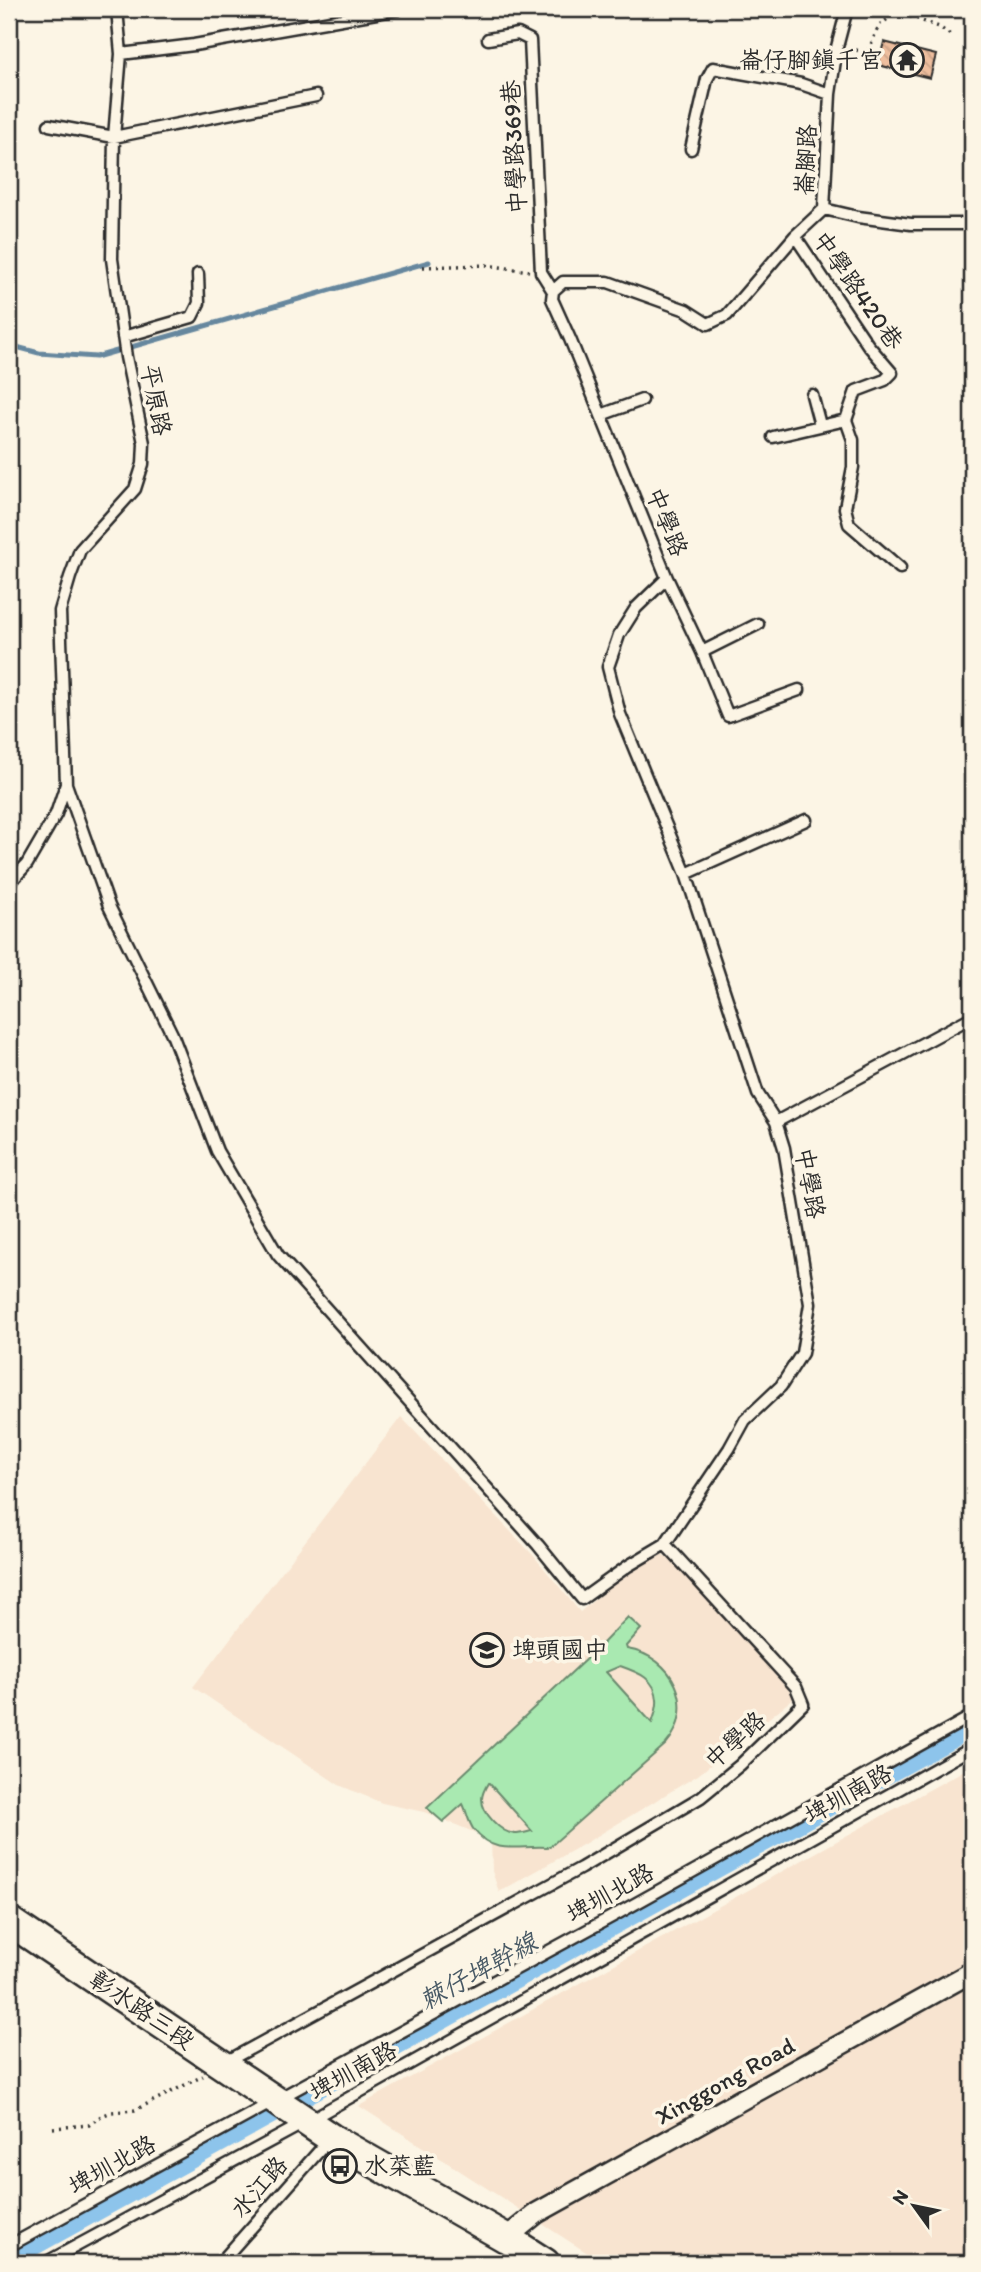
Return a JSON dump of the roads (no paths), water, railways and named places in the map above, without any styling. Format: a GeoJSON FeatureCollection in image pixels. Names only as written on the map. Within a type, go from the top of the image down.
{"type":"FeatureCollection","features":[{"type":"Feature","properties":{"kind":"main road","name":"彰水路三段"},"geometry":{"type":"LineString","coordinates":[[9,1921],[331,2138],[545,2263]]}},
{"type":"Feature","properties":{"kind":"street","name":"Xinggong Road"},"geometry":{"type":"LineString","coordinates":[[506,2238],[537,2213],[972,1972]]}},
{"type":"Feature","properties":{"kind":"lane","name":"平原路"},"geometry":{"type":"LineString","coordinates":[[9,884],[27,864],[56,814],[66,784],[61,611],[80,550],[135,489],[143,464],[144,443],[123,337],[112,259],[114,137],[121,54],[117,9]]}},
{"type":"Feature","properties":{"kind":"lane"},"geometry":{"type":"LineString","coordinates":[[121,54],[194,45],[399,9]]}},
{"type":"Feature","properties":{"kind":"lane","name":"崙腳路"},"geometry":{"type":"LineString","coordinates":[[847,9],[837,47],[830,94],[824,208],[858,217],[911,224],[972,224]]}},
{"type":"Feature","properties":{"kind":"lane","name":"中學路369巷"},"geometry":{"type":"LineString","coordinates":[[488,38],[518,34],[530,40],[541,272],[553,291]]}},
{"type":"Feature","properties":{"kind":"lane"},"geometry":{"type":"LineString","coordinates":[[691,149],[713,68],[801,84],[830,94]]}},
{"type":"Feature","properties":{"kind":"lane"},"geometry":{"type":"LineString","coordinates":[[49,125],[114,137],[316,96]]}},
{"type":"Feature","properties":{"kind":"lane"},"geometry":{"type":"LineString","coordinates":[[553,291],[563,282],[608,282],[686,310],[708,324],[727,315],[795,236],[824,208]]}},
{"type":"Feature","properties":{"kind":"lane","name":"中學路420巷"},"geometry":{"type":"LineString","coordinates":[[795,236],[868,345],[892,373],[885,380],[856,391],[846,420]]}},
{"type":"Feature","properties":{"kind":"lane"},"geometry":{"type":"LineString","coordinates":[[123,337],[192,317],[199,303],[198,274]]}},
{"type":"Feature","properties":{"kind":"lane","name":"中學路"},"geometry":{"type":"LineString","coordinates":[[223,2064],[581,1868],[701,1797],[740,1765],[803,1704],[796,1687],[664,1544],[729,1449],[745,1420],[781,1386],[802,1353],[810,1304],[783,1148],[776,1122],[758,1094],[685,874],[620,714],[608,667],[619,635],[636,608],[667,578],[552,299],[553,291]]}},
{"type":"Feature","properties":{"kind":"lane"},"geometry":{"type":"LineString","coordinates":[[812,395],[820,425]]}},
{"type":"Feature","properties":{"kind":"lane"},"geometry":{"type":"LineString","coordinates":[[601,415],[642,400]]}},
{"type":"Feature","properties":{"kind":"lane"},"geometry":{"type":"LineString","coordinates":[[773,437],[846,420],[853,440],[853,467],[845,509],[849,524],[900,568]]}},
{"type":"Feature","properties":{"kind":"lane"},"geometry":{"type":"LineString","coordinates":[[667,578],[728,716],[799,690]]}},
{"type":"Feature","properties":{"kind":"lane"},"geometry":{"type":"LineString","coordinates":[[702,652],[758,624]]}},
{"type":"Feature","properties":{"kind":"lane"},"geometry":{"type":"LineString","coordinates":[[66,784],[109,906],[172,1034],[217,1152],[278,1255],[538,1545],[582,1599],[664,1544]]}},
{"type":"Feature","properties":{"kind":"lane"},"geometry":{"type":"LineString","coordinates":[[685,874],[806,820]]}},
{"type":"Feature","properties":{"kind":"lane"},"geometry":{"type":"LineString","coordinates":[[776,1122],[972,1017]]}},
{"type":"Feature","properties":{"kind":"lane","name":"埤圳北路"},"geometry":{"type":"LineString","coordinates":[[9,2246],[972,1716]]}},
{"type":"Feature","properties":{"kind":"lane","name":"埤圳南路"},"geometry":{"type":"LineString","coordinates":[[45,2263],[306,2122],[972,1748]]}},
{"type":"Feature","properties":{"kind":"lane","name":"水江路"},"geometry":{"type":"LineString","coordinates":[[220,2263],[331,2138]]}},
{"type":"Feature","properties":{"kind":"waterway"},"geometry":{"type":"LineString","coordinates":[[9,345],[39,353],[96,357],[429,262]]}},
{"type":"Feature","properties":{"kind":"waterway","name":"棘仔埤幹線"},"geometry":{"type":"LineString","coordinates":[[9,2260],[972,1728]]}},
{"type":"Feature","properties":{"kind":"place","name":"崙仔腳鎮千宮"},"geometry":{"type":"Point","coordinates":[907,60]}},
{"type":"Feature","properties":{"kind":"place","name":"埤頭國中"},"geometry":{"type":"Point","coordinates":[487,1650]}},
{"type":"Feature","properties":{"kind":"place","name":"水菜藍"},"geometry":{"type":"Point","coordinates":[340,2166]}}]}
